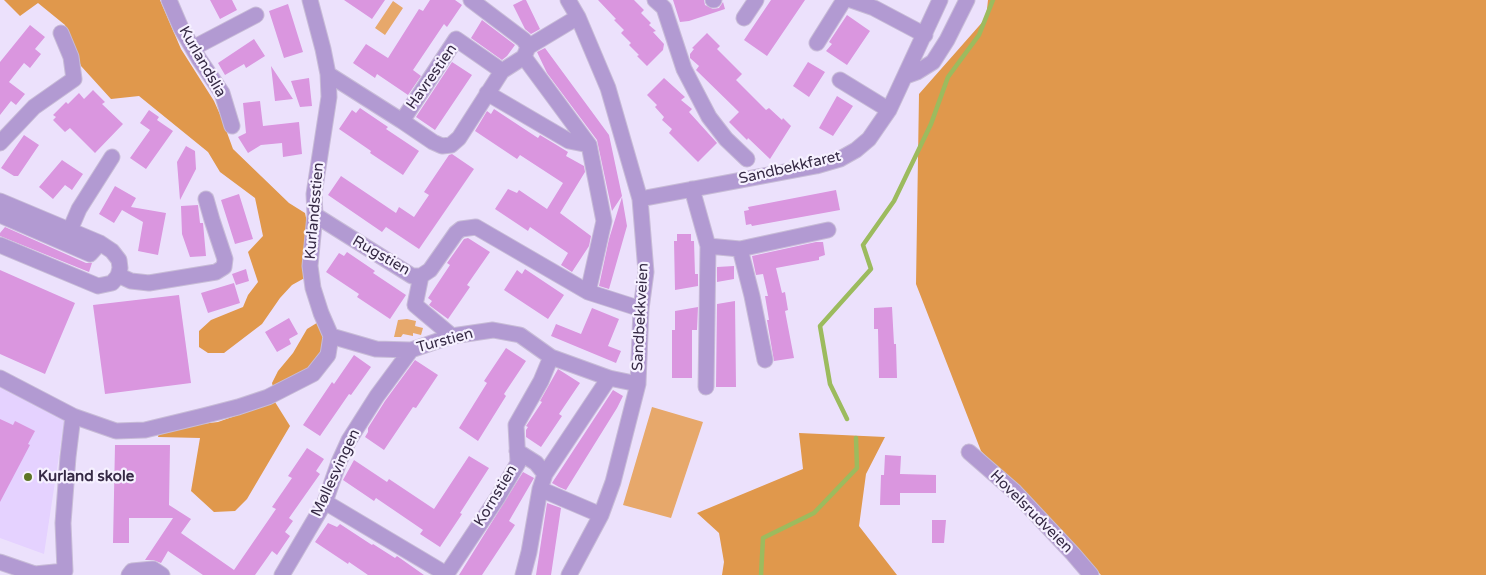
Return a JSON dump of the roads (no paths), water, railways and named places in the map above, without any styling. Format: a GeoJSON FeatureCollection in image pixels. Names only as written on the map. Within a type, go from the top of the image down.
{"type":"FeatureCollection","features":[{"type":"Feature","properties":{"kind":"street","name":"Kurlandslia"},"geometry":{"type":"LineString","coordinates":[[169,0],[193,48],[222,93],[232,126]]}},
{"type":"Feature","properties":{"kind":"street","name":"Kurlandsstien"},"geometry":{"type":"LineString","coordinates":[[310,0],[328,74],[329,97],[314,194],[315,215],[310,266],[313,288],[331,336]]}},
{"type":"Feature","properties":{"kind":"street"},"geometry":{"type":"LineString","coordinates":[[471,0],[524,40],[526,52],[589,145],[604,221],[588,292]]}},
{"type":"Feature","properties":{"kind":"street","name":"Sandbekkveien"},"geometry":{"type":"LineString","coordinates":[[568,0],[578,17],[608,88],[640,199],[646,272],[641,310],[638,384],[613,482],[601,515],[569,575]]}},
{"type":"Feature","properties":{"kind":"street"},"geometry":{"type":"LineString","coordinates":[[655,0],[664,8],[684,69],[709,117],[726,139],[747,159]]}},
{"type":"Feature","properties":{"kind":"street"},"geometry":{"type":"LineString","coordinates":[[744,18],[756,0]]}},
{"type":"Feature","properties":{"kind":"street"},"geometry":{"type":"LineString","coordinates":[[818,43],[844,0]]}},
{"type":"Feature","properties":{"kind":"street"},"geometry":{"type":"LineString","coordinates":[[851,0],[874,8],[925,35]]}},
{"type":"Feature","properties":{"kind":"street","name":"Sandbekkfaret"},"geometry":{"type":"LineString","coordinates":[[640,199],[776,174],[840,159],[856,150],[869,139],[890,110],[940,0]]}},
{"type":"Feature","properties":{"kind":"street"},"geometry":{"type":"LineString","coordinates":[[906,76],[917,72],[933,62],[947,40],[967,0]]}},
{"type":"Feature","properties":{"kind":"street"},"geometry":{"type":"LineString","coordinates":[[193,48],[256,15]]}},
{"type":"Feature","properties":{"kind":"street"},"geometry":{"type":"LineString","coordinates":[[578,17],[526,52],[502,71],[485,97],[569,141],[589,145]]}},
{"type":"Feature","properties":{"kind":"street"},"geometry":{"type":"LineString","coordinates":[[0,143],[34,107],[74,79],[70,57],[61,33]]}},
{"type":"Feature","properties":{"kind":"street","name":"Havrestien"},"geometry":{"type":"LineString","coordinates":[[402,121],[456,39],[502,71]]}},
{"type":"Feature","properties":{"kind":"street","name":"Havrestien"},"geometry":{"type":"LineString","coordinates":[[328,74],[442,146],[451,145],[459,138],[485,97]]}},
{"type":"Feature","properties":{"kind":"street"},"geometry":{"type":"LineString","coordinates":[[840,80],[890,110]]}},
{"type":"Feature","properties":{"kind":"street"},"geometry":{"type":"LineString","coordinates":[[70,230],[79,209],[112,157]]}},
{"type":"Feature","properties":{"kind":"street"},"geometry":{"type":"LineString","coordinates":[[692,189],[708,246],[706,386]]}},
{"type":"Feature","properties":{"kind":"street"},"geometry":{"type":"LineString","coordinates":[[118,275],[131,281],[149,283],[216,272],[224,267],[225,259],[206,199]]}},
{"type":"Feature","properties":{"kind":"street"},"geometry":{"type":"LineString","coordinates":[[0,201],[100,243],[112,251],[119,260],[120,268],[118,275],[112,283],[98,286],[0,245]]}},
{"type":"Feature","properties":{"kind":"street","name":"Rugstien"},"geometry":{"type":"LineString","coordinates":[[315,215],[412,276],[421,276],[430,270],[456,233],[462,229],[476,227],[588,292],[641,310]]}},
{"type":"Feature","properties":{"kind":"street"},"geometry":{"type":"LineString","coordinates":[[0,216],[90,254],[100,243]]}},
{"type":"Feature","properties":{"kind":"street"},"geometry":{"type":"LineString","coordinates":[[708,246],[740,249],[828,230]]}},
{"type":"Feature","properties":{"kind":"street"},"geometry":{"type":"LineString","coordinates":[[740,249],[765,360]]}},
{"type":"Feature","properties":{"kind":"street"},"geometry":{"type":"LineString","coordinates":[[421,276],[415,305],[452,336]]}},
{"type":"Feature","properties":{"kind":"street","name":"Turstien"},"geometry":{"type":"LineString","coordinates":[[331,336],[376,349],[411,350],[452,336],[493,330],[520,335],[551,357],[609,378],[638,384]]}},
{"type":"Feature","properties":{"kind":"street"},"geometry":{"type":"LineString","coordinates":[[0,378],[73,416],[116,431],[145,430],[238,407],[268,397],[314,374],[328,355],[331,336]]}},
{"type":"Feature","properties":{"kind":"street","name":"Møllesvingen"},"geometry":{"type":"LineString","coordinates":[[282,575],[325,502],[348,440],[411,350]]}},
{"type":"Feature","properties":{"kind":"street","name":"Kornstien"},"geometry":{"type":"LineString","coordinates":[[446,574],[498,497],[518,463],[516,425],[541,381],[551,357]]}},
{"type":"Feature","properties":{"kind":"street"},"geometry":{"type":"LineString","coordinates":[[523,575],[542,482],[609,378]]}},
{"type":"Feature","properties":{"kind":"street"},"geometry":{"type":"LineString","coordinates":[[0,562],[35,575],[64,574],[63,523],[73,416]]}},
{"type":"Feature","properties":{"kind":"street"},"geometry":{"type":"LineString","coordinates":[[517,451],[536,463],[542,482],[601,515]]}},
{"type":"Feature","properties":{"kind":"street","name":"Hovelsrudveien"},"geometry":{"type":"LineString","coordinates":[[969,452],[1015,492],[1090,575]]}},
{"type":"Feature","properties":{"kind":"street"},"geometry":{"type":"LineString","coordinates":[[325,502],[446,574]]}},
{"type":"Feature","properties":{"kind":"street"},"geometry":{"type":"LineString","coordinates":[[129,575],[132,572],[157,572]]}},
{"type":"Feature","properties":{"kind":"waterway"},"geometry":{"type":"LineString","coordinates":[[847,419],[830,384],[820,326],[871,269],[863,245],[894,201],[931,124],[948,77],[979,35],[993,0]]}},
{"type":"Feature","properties":{"kind":"waterway"},"geometry":{"type":"LineString","coordinates":[[761,575],[763,538],[814,513],[857,468],[856,438]]}},
{"type":"Feature","properties":{"kind":"place","name":"Kurland skole"},"geometry":{"type":"Point","coordinates":[28,477]}}]}
